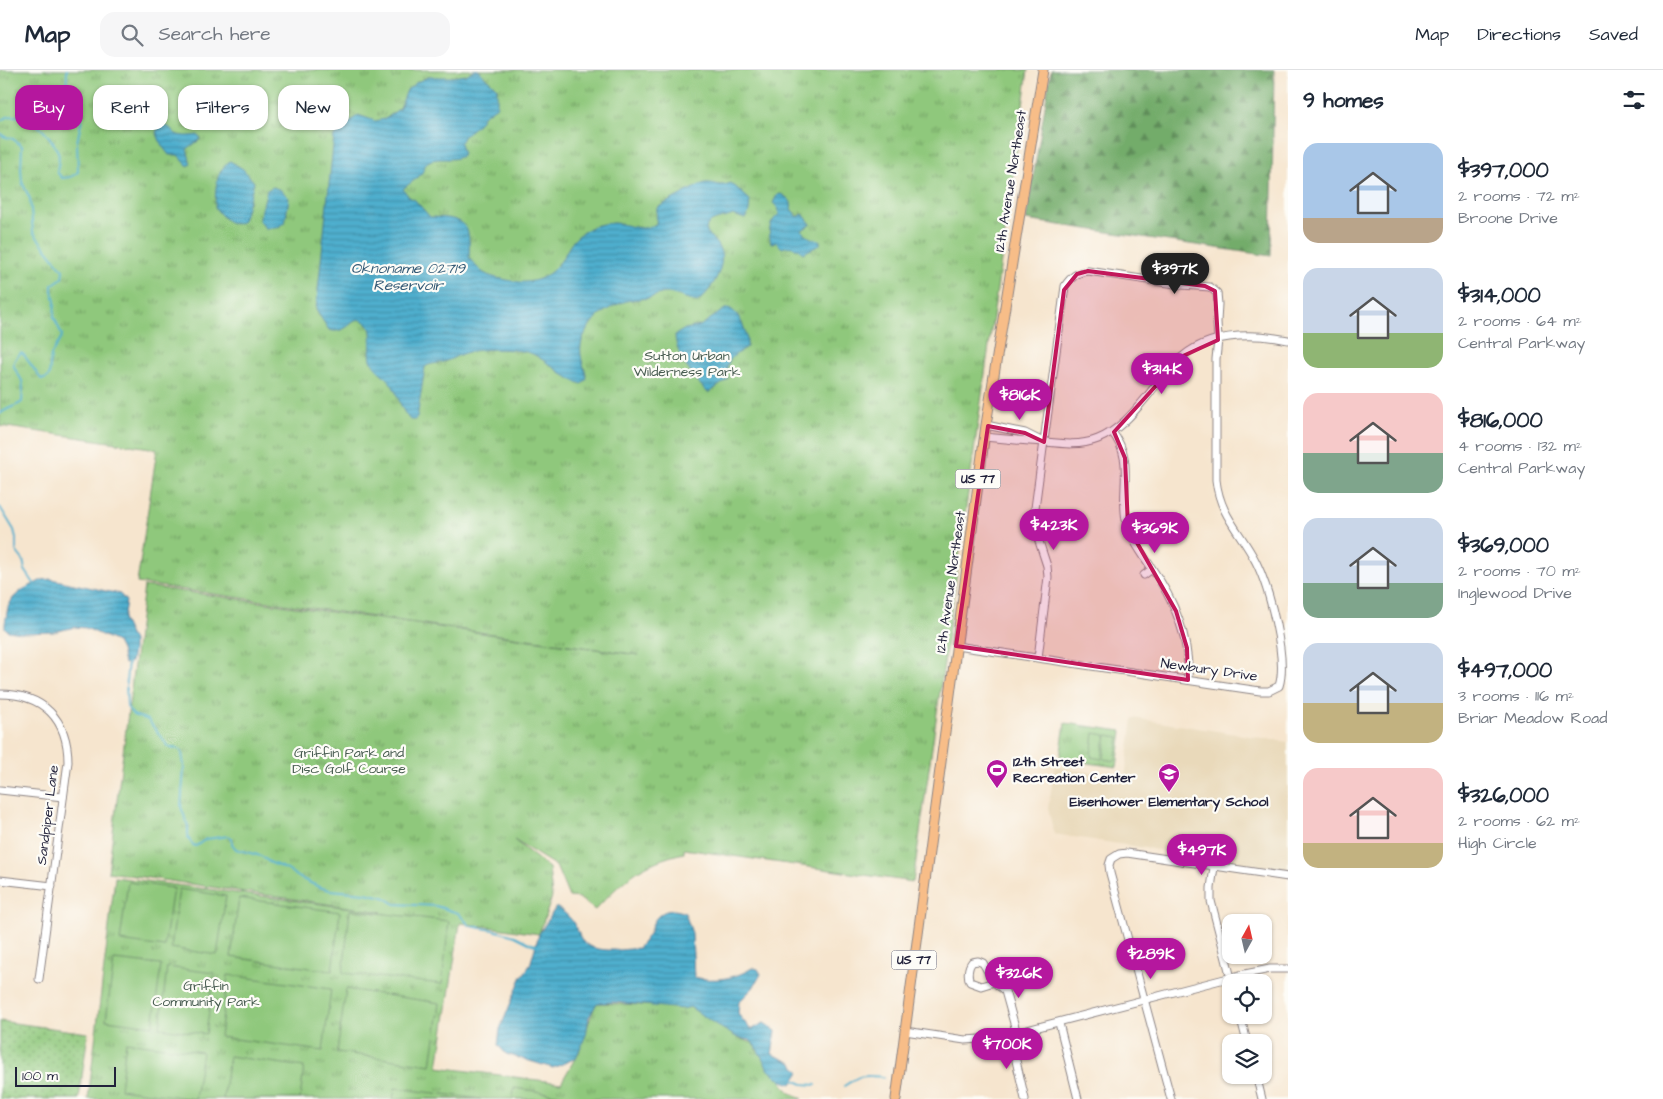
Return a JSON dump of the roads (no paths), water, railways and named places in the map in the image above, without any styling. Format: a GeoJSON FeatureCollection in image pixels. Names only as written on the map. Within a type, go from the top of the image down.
{"type":"FeatureCollection","features":[{"type":"Feature","properties":{"kind":"main road","name":"12th Avenue Northeast"},"geometry":{"type":"LineString","coordinates":[[896,1099],[984,437],[1043,70]]}},
{"type":"Feature","properties":{"kind":"street"},"geometry":{"type":"LineString","coordinates":[[1038,658],[1048,577],[1047,566],[1034,525],[1035,508],[1065,286],[1073,276],[1080,272],[1088,271],[1182,285],[1210,287],[1218,295],[1218,340]]}},
{"type":"Feature","properties":{"kind":"street"},"geometry":{"type":"LineString","coordinates":[[984,437],[1062,444],[1082,444],[1098,439],[1112,432],[1128,419],[1160,380],[1183,356],[1198,347],[1242,335],[1288,340]]}},
{"type":"Feature","properties":{"kind":"street","name":"Newbury Drive"},"geometry":{"type":"LineString","coordinates":[[956,646],[1269,691],[1279,686],[1283,669],[1280,637],[1260,571],[1228,519],[1217,493],[1216,358],[1218,340]]}},
{"type":"Feature","properties":{"kind":"street"},"geometry":{"type":"LineString","coordinates":[[986,425],[1025,433],[1044,442]]}},
{"type":"Feature","properties":{"kind":"street"},"geometry":{"type":"LineString","coordinates":[[1112,432],[1120,443],[1125,458],[1125,513],[1128,527],[1176,611],[1187,648],[1188,680]]}},
{"type":"Feature","properties":{"kind":"street"},"geometry":{"type":"LineString","coordinates":[[1144,575],[1152,569]]}},
{"type":"Feature","properties":{"kind":"street","name":"Sandpiper Lane"},"geometry":{"type":"LineString","coordinates":[[0,694],[18,695],[34,701],[50,712],[61,726],[65,735],[68,753],[39,979]]}},
{"type":"Feature","properties":{"kind":"street"},"geometry":{"type":"LineString","coordinates":[[0,790],[63,797]]}},
{"type":"Feature","properties":{"kind":"street"},"geometry":{"type":"LineString","coordinates":[[1171,1099],[1110,873],[1109,865],[1111,859],[1119,854],[1127,853],[1288,877]]}},
{"type":"Feature","properties":{"kind":"street"},"geometry":{"type":"LineString","coordinates":[[1214,867],[1211,902],[1229,974]]}},
{"type":"Feature","properties":{"kind":"street"},"geometry":{"type":"LineString","coordinates":[[0,880],[52,886]]}},
{"type":"Feature","properties":{"kind":"street"},"geometry":{"type":"LineString","coordinates":[[1252,974],[1270,969],[1288,969]]}},
{"type":"Feature","properties":{"kind":"street"},"geometry":{"type":"LineString","coordinates":[[994,982],[1007,995],[1026,1099]]}},
{"type":"Feature","properties":{"kind":"street"},"geometry":{"type":"LineString","coordinates":[[905,1031],[965,1040],[987,1040],[1014,1035],[1145,1000],[1222,982]]}},
{"type":"Feature","properties":{"kind":"street"},"geometry":{"type":"LineString","coordinates":[[1059,1023],[1078,1099]]}},
{"type":"Feature","properties":{"kind":"street"},"geometry":{"type":"LineString","coordinates":[[1258,1084],[1262,1099]]}},
{"type":"Feature","properties":{"kind":"water","name":"Oknoname 02719 Reservoir"},"geometry":{"type":"Polygon","coordinates":[[[474,70],[478,70],[497,88],[497,106],[483,116],[479,123],[463,137],[460,143],[463,155],[452,159],[429,161],[419,176],[403,189],[430,217],[451,219],[463,224],[467,229],[469,237],[469,258],[485,274],[516,282],[539,279],[552,271],[563,258],[573,241],[592,227],[612,223],[641,228],[651,227],[656,224],[657,208],[705,183],[723,185],[731,183],[750,200],[749,212],[745,219],[733,215],[707,225],[706,231],[720,250],[722,256],[721,264],[712,286],[697,302],[667,293],[649,298],[630,300],[613,306],[593,322],[581,345],[581,358],[587,379],[582,384],[569,378],[539,357],[527,352],[501,349],[468,352],[425,367],[417,418],[410,420],[390,382],[372,362],[370,356],[371,331],[369,326],[357,319],[341,330],[329,330],[316,310],[334,136],[341,130],[349,130],[349,123],[358,115],[375,121],[385,119],[400,108],[407,90],[417,82],[428,77],[466,75],[474,70]]]}},
{"type":"Feature","properties":{"kind":"water"},"geometry":{"type":"Polygon","coordinates":[[[168,127],[178,135],[198,135],[201,139],[187,149],[191,164],[188,166],[178,155],[169,155],[162,146],[156,131],[168,130],[168,127]]]}},
{"type":"Feature","properties":{"kind":"water"},"geometry":{"type":"Polygon","coordinates":[[[230,161],[243,169],[254,182],[243,221],[239,223],[231,223],[215,208],[218,176],[230,161]]]}},
{"type":"Feature","properties":{"kind":"water"},"geometry":{"type":"Polygon","coordinates":[[[273,187],[281,190],[289,198],[285,223],[276,228],[265,228],[259,220],[267,190],[273,187]]]}},
{"type":"Feature","properties":{"kind":"water"},"geometry":{"type":"Polygon","coordinates":[[[781,194],[790,201],[791,209],[798,217],[803,214],[811,224],[802,230],[810,237],[820,240],[820,245],[803,253],[793,247],[782,248],[776,242],[771,243],[770,227],[773,220],[779,214],[777,207],[773,203],[777,195],[781,194]]]}},
{"type":"Feature","properties":{"kind":"water"},"geometry":{"type":"Polygon","coordinates":[[[729,308],[737,315],[743,325],[747,347],[728,363],[727,380],[710,392],[707,392],[691,373],[678,351],[675,335],[685,329],[700,326],[729,308]]]}},
{"type":"Feature","properties":{"kind":"water"},"geometry":{"type":"Polygon","coordinates":[[[51,579],[120,594],[126,601],[123,620],[133,641],[131,662],[124,664],[117,642],[86,628],[75,627],[54,632],[22,633],[8,631],[5,628],[8,607],[13,598],[22,590],[42,580],[51,579]]]}},
{"type":"Feature","properties":{"kind":"water"},"geometry":{"type":"Polygon","coordinates":[[[556,907],[571,920],[581,938],[587,944],[608,950],[638,948],[649,934],[655,920],[662,913],[675,910],[685,913],[692,933],[694,977],[701,979],[724,978],[738,975],[752,968],[758,969],[761,974],[753,988],[739,1002],[738,1014],[751,1030],[764,1023],[776,1031],[772,1054],[792,1063],[800,1072],[792,1084],[782,1081],[769,1070],[750,1040],[738,1038],[690,1007],[683,1009],[614,1002],[597,1003],[589,1017],[586,1035],[576,1058],[553,1068],[506,1054],[498,1045],[500,1029],[521,978],[530,965],[539,934],[556,907]]]}},
{"type":"Feature","properties":{"kind":"waterway"},"geometry":{"type":"LineString","coordinates":[[0,121],[8,117],[17,116],[34,123],[49,136],[54,144],[59,156],[57,172],[62,178],[71,177],[78,172],[77,142],[82,119],[66,97],[67,70]]}},
{"type":"Feature","properties":{"kind":"waterway"},"geometry":{"type":"LineString","coordinates":[[0,133],[22,146],[22,182],[30,199],[33,232],[63,270],[62,278],[52,285],[55,300],[54,317],[62,335],[51,355],[49,376],[41,379],[21,353],[14,361],[14,367],[23,383],[22,402],[0,414]]}},
{"type":"Feature","properties":{"kind":"waterway"},"geometry":{"type":"LineString","coordinates":[[0,507],[14,530],[16,551],[23,560],[25,570],[35,585]]}},
{"type":"Feature","properties":{"kind":"waterway"},"geometry":{"type":"LineString","coordinates":[[128,661],[126,683],[127,707],[133,715],[148,720],[169,747],[179,749],[182,753],[184,768],[181,807],[188,826],[188,838],[193,845],[196,846],[206,839],[229,836],[236,849],[261,856],[269,862],[319,887],[384,897],[395,904],[436,906],[458,913],[470,926],[515,936],[539,946]]}},
{"type":"Feature","properties":{"kind":"waterway"},"geometry":{"type":"LineString","coordinates":[[844,1086],[862,1076],[883,1077]]}},
{"type":"Feature","properties":{"kind":"waterway"},"geometry":{"type":"LineString","coordinates":[[794,1080],[803,1084],[816,1085]]}},
{"type":"Feature","properties":{"kind":"place","name":"12th Street Recreation Center"},"geometry":{"type":"Point","coordinates":[997,789]}},
{"type":"Feature","properties":{"kind":"place","name":"Eisenhower Elementary School"},"geometry":{"type":"Point","coordinates":[1169,793]}},
{"type":"Feature","properties":{"kind":"park label","name":"Sutton Urban Wilderness Park"},"geometry":{"type":"Point","coordinates":[687,364]}},
{"type":"Feature","properties":{"kind":"park label","name":"Griffin Park and Disc Golf Course"},"geometry":{"type":"Point","coordinates":[349,762]}},
{"type":"Feature","properties":{"kind":"park label","name":"Griffin Community Park"},"geometry":{"type":"Point","coordinates":[206,994]}}]}
